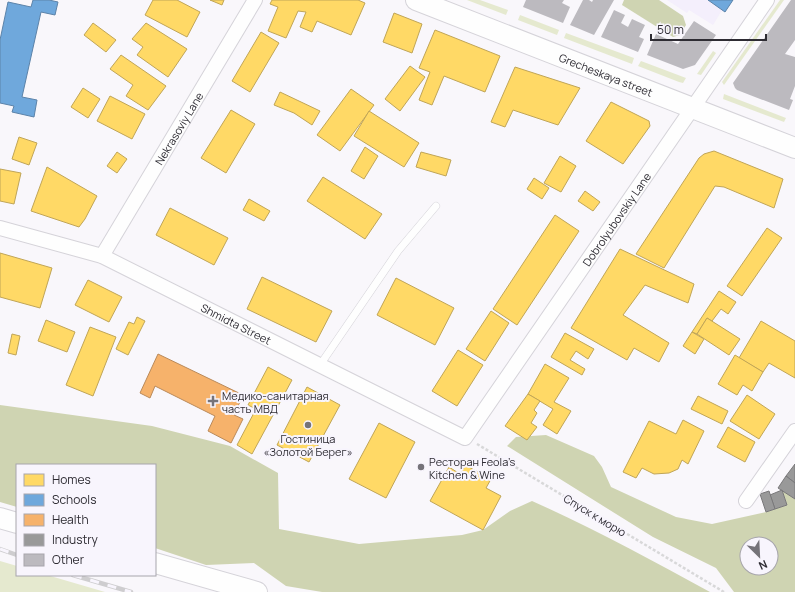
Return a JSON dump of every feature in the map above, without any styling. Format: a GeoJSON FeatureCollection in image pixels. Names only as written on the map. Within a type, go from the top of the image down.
{"type":"FeatureCollection","features":[{"type":"Feature","properties":{"kind":"main road","name":"Grecheskaya street"},"geometry":{"type":"LineString","coordinates":[[416,0],[795,148]]}},
{"type":"Feature","properties":{"kind":"main road"},"geometry":{"type":"LineString","coordinates":[[0,518],[16,523]]}},
{"type":"Feature","properties":{"kind":"main road"},"geometry":{"type":"LineString","coordinates":[[156,563],[257,592]]}},
{"type":"Feature","properties":{"kind":"street","name":"Nekrasoviy Lane"},"geometry":{"type":"LineString","coordinates":[[102,256],[255,0]]}},
{"type":"Feature","properties":{"kind":"street","name":"Dobrolyubovskiy Lane"},"geometry":{"type":"LineString","coordinates":[[466,438],[767,0]]}},
{"type":"Feature","properties":{"kind":"street","name":"Shmidta Street"},"geometry":{"type":"LineString","coordinates":[[0,228],[102,256],[466,438]]}},
{"type":"Feature","properties":{"kind":"street"},"geometry":{"type":"LineString","coordinates":[[746,501],[795,431]]}},
{"type":"Feature","properties":{"kind":"lane"},"geometry":{"type":"LineString","coordinates":[[320,365],[398,251],[436,206]]}},
{"type":"Feature","properties":{"kind":"path","name":"Спуск к морю"},"geometry":{"type":"LineString","coordinates":[[466,438],[724,592]]}},
{"type":"Feature","properties":{"kind":"shaded area"},"geometry":{"type":"Polygon","coordinates":[[[667,0],[733,0],[725,12],[721,12],[713,25],[689,10],[687,13],[667,0]]]}},
{"type":"Feature","properties":{"kind":"green space"},"geometry":{"type":"Polygon","coordinates":[[[467,0],[480,0],[508,10],[506,15],[467,0]]]}},
{"type":"Feature","properties":{"kind":"green space"},"geometry":{"type":"Polygon","coordinates":[[[624,0],[659,0],[683,16],[686,25],[680,35],[673,37],[622,5],[624,0]]]}},
{"type":"Feature","properties":{"kind":"green space"},"geometry":{"type":"Polygon","coordinates":[[[780,0],[784,0],[724,85],[722,82],[780,0]]]}},
{"type":"Feature","properties":{"kind":"green space"},"geometry":{"type":"Polygon","coordinates":[[[520,15],[559,30],[557,35],[518,20],[520,15]]]}},
{"type":"Feature","properties":{"kind":"green space"},"geometry":{"type":"Polygon","coordinates":[[[566,33],[634,58],[632,64],[564,38],[566,33]]]}},
{"type":"Feature","properties":{"kind":"green space"},"geometry":{"type":"Polygon","coordinates":[[[713,51],[716,53],[701,75],[697,74],[713,51]]]}},
{"type":"Feature","properties":{"kind":"green space"},"geometry":{"type":"Polygon","coordinates":[[[641,61],[686,78],[683,83],[679,82],[638,66],[641,61]]]}},
{"type":"Feature","properties":{"kind":"green space"},"geometry":{"type":"Polygon","coordinates":[[[724,94],[786,118],[784,122],[723,99],[724,94]]]}},
{"type":"Feature","properties":{"kind":"green space"},"geometry":{"type":"Polygon","coordinates":[[[0,405],[152,426],[230,446],[278,473],[279,529],[359,544],[462,535],[483,530],[510,511],[532,501],[600,533],[710,592],[322,592],[286,586],[254,563],[206,565],[156,548],[156,464],[16,464],[16,507],[0,502],[0,405]]]}},
{"type":"Feature","properties":{"kind":"green space"},"geometry":{"type":"Polygon","coordinates":[[[546,435],[594,456],[602,467],[611,487],[676,517],[712,524],[766,512],[787,505],[782,490],[795,499],[795,592],[734,592],[716,568],[653,537],[507,446],[516,437],[546,435]]]}},
{"type":"Feature","properties":{"kind":"green space"},"geometry":{"type":"Polygon","coordinates":[[[0,561],[16,566],[16,576],[50,576],[105,592],[0,592],[0,561]]]}},
{"type":"Feature","properties":{"kind":"building: Homes"},"geometry":{"type":"Polygon","coordinates":[[[153,0],[177,0],[200,12],[187,37],[145,15],[153,0]]]}},
{"type":"Feature","properties":{"kind":"building: Homes"},"geometry":{"type":"Polygon","coordinates":[[[210,0],[224,0],[222,5],[210,0]]]}},
{"type":"Feature","properties":{"kind":"building: Homes"},"geometry":{"type":"Polygon","coordinates":[[[272,0],[358,0],[365,3],[351,35],[317,21],[312,32],[300,27],[306,12],[298,11],[286,38],[268,31],[278,7],[270,4],[272,0]]]}},
{"type":"Feature","properties":{"kind":"building: Homes"},"geometry":{"type":"Polygon","coordinates":[[[394,13],[422,24],[412,53],[383,42],[394,13]]]}},
{"type":"Feature","properties":{"kind":"building: Homes"},"geometry":{"type":"Polygon","coordinates":[[[93,23],[116,40],[106,52],[84,35],[93,23]]]}},
{"type":"Feature","properties":{"kind":"building: Homes"},"geometry":{"type":"Polygon","coordinates":[[[146,23],[187,49],[168,77],[137,55],[143,47],[132,39],[146,23]]]}},
{"type":"Feature","properties":{"kind":"building: Homes"},"geometry":{"type":"Polygon","coordinates":[[[435,30],[500,56],[485,92],[444,76],[432,105],[419,100],[430,72],[419,68],[435,30]]]}},
{"type":"Feature","properties":{"kind":"building: Homes"},"geometry":{"type":"Polygon","coordinates":[[[261,32],[279,43],[250,92],[232,81],[261,32]]]}},
{"type":"Feature","properties":{"kind":"building: Homes"},"geometry":{"type":"Polygon","coordinates":[[[121,55],[166,86],[148,110],[126,96],[133,85],[110,69],[121,55]]]}},
{"type":"Feature","properties":{"kind":"building: Homes"},"geometry":{"type":"Polygon","coordinates":[[[410,66],[425,77],[400,111],[385,99],[410,66]]]}},
{"type":"Feature","properties":{"kind":"building: Homes"},"geometry":{"type":"Polygon","coordinates":[[[515,67],[580,88],[558,125],[513,110],[505,127],[491,122],[515,67]]]}},
{"type":"Feature","properties":{"kind":"building: Homes"},"geometry":{"type":"Polygon","coordinates":[[[83,88],[100,99],[88,118],[71,107],[83,88]]]}},
{"type":"Feature","properties":{"kind":"building: Homes"},"geometry":{"type":"Polygon","coordinates":[[[351,89],[374,105],[340,151],[317,135],[351,89]]]}},
{"type":"Feature","properties":{"kind":"building: Homes"},"geometry":{"type":"Polygon","coordinates":[[[280,92],[320,111],[312,125],[294,113],[274,105],[280,92]]]}},
{"type":"Feature","properties":{"kind":"building: Homes"},"geometry":{"type":"Polygon","coordinates":[[[110,96],[145,114],[132,139],[97,121],[110,96]]]}},
{"type":"Feature","properties":{"kind":"building: Homes"},"geometry":{"type":"Polygon","coordinates":[[[611,102],[649,121],[650,126],[623,164],[586,141],[611,102]]]}},
{"type":"Feature","properties":{"kind":"building: Homes"},"geometry":{"type":"Polygon","coordinates":[[[231,110],[255,124],[226,173],[201,158],[231,110]]]}},
{"type":"Feature","properties":{"kind":"building: Homes"},"geometry":{"type":"Polygon","coordinates":[[[369,111],[419,143],[404,167],[354,136],[369,111]]]}},
{"type":"Feature","properties":{"kind":"building: Homes"},"geometry":{"type":"Polygon","coordinates":[[[19,137],[37,143],[29,165],[12,159],[19,137]]]}},
{"type":"Feature","properties":{"kind":"building: Homes"},"geometry":{"type":"Polygon","coordinates":[[[365,147],[378,156],[364,179],[351,171],[365,147]]]}},
{"type":"Feature","properties":{"kind":"building: Homes"},"geometry":{"type":"Polygon","coordinates":[[[714,151],[783,179],[774,208],[724,187],[715,186],[664,268],[636,254],[699,158],[704,154],[714,151]]]}},
{"type":"Feature","properties":{"kind":"building: Homes"},"geometry":{"type":"Polygon","coordinates":[[[117,152],[127,159],[117,173],[107,166],[117,152]]]}},
{"type":"Feature","properties":{"kind":"building: Homes"},"geometry":{"type":"Polygon","coordinates":[[[421,152],[451,160],[446,176],[416,167],[421,152]]]}},
{"type":"Feature","properties":{"kind":"building: Homes"},"geometry":{"type":"Polygon","coordinates":[[[560,156],[576,166],[561,192],[544,183],[560,156]]]}},
{"type":"Feature","properties":{"kind":"building: Homes"},"geometry":{"type":"Polygon","coordinates":[[[47,167],[97,196],[79,227],[31,211],[47,167]]]}},
{"type":"Feature","properties":{"kind":"building: Homes"},"geometry":{"type":"Polygon","coordinates":[[[0,169],[21,173],[14,204],[0,201],[0,169]]]}},
{"type":"Feature","properties":{"kind":"building: Homes"},"geometry":{"type":"Polygon","coordinates":[[[323,177],[382,214],[365,239],[307,201],[323,177]]]}},
{"type":"Feature","properties":{"kind":"building: Homes"},"geometry":{"type":"Polygon","coordinates":[[[534,178],[549,188],[542,199],[527,189],[534,178]]]}},
{"type":"Feature","properties":{"kind":"building: Homes"},"geometry":{"type":"Polygon","coordinates":[[[585,191],[600,202],[593,211],[578,201],[585,191]]]}},
{"type":"Feature","properties":{"kind":"building: Homes"},"geometry":{"type":"Polygon","coordinates":[[[249,199],[270,211],[264,221],[243,210],[249,199]]]}},
{"type":"Feature","properties":{"kind":"building: Homes"},"geometry":{"type":"Polygon","coordinates":[[[170,208],[228,238],[214,265],[156,235],[170,208]]]}},
{"type":"Feature","properties":{"kind":"building: Homes"},"geometry":{"type":"Polygon","coordinates":[[[555,215],[579,231],[517,325],[493,309],[555,215]]]}},
{"type":"Feature","properties":{"kind":"building: Homes"},"geometry":{"type":"Polygon","coordinates":[[[767,228],[782,238],[742,296],[727,286],[767,228]]]}},
{"type":"Feature","properties":{"kind":"building: Homes"},"geometry":{"type":"Polygon","coordinates":[[[620,249],[694,284],[688,303],[645,285],[623,315],[669,343],[659,362],[634,348],[627,360],[571,328],[620,249]]]}},
{"type":"Feature","properties":{"kind":"building: Homes"},"geometry":{"type":"Polygon","coordinates":[[[0,253],[52,268],[40,308],[0,297],[0,253]]]}},
{"type":"Feature","properties":{"kind":"building: Homes"},"geometry":{"type":"Polygon","coordinates":[[[262,277],[332,311],[316,342],[247,309],[262,277]]]}},
{"type":"Feature","properties":{"kind":"building: Homes"},"geometry":{"type":"Polygon","coordinates":[[[396,278],[454,308],[435,345],[377,315],[396,278]]]}},
{"type":"Feature","properties":{"kind":"building: Homes"},"geometry":{"type":"Polygon","coordinates":[[[88,280],[122,297],[109,322],[75,305],[88,280]]]}},
{"type":"Feature","properties":{"kind":"building: Homes"},"geometry":{"type":"Polygon","coordinates":[[[719,291],[736,302],[728,314],[721,309],[712,321],[707,318],[697,334],[692,332],[719,291]]]}},
{"type":"Feature","properties":{"kind":"building: Homes"},"geometry":{"type":"Polygon","coordinates":[[[491,311],[509,323],[485,361],[466,349],[491,311]]]}},
{"type":"Feature","properties":{"kind":"building: Homes"},"geometry":{"type":"Polygon","coordinates":[[[137,317],[145,321],[128,355],[116,349],[129,322],[134,324],[137,317]]]}},
{"type":"Feature","properties":{"kind":"building: Homes"},"geometry":{"type":"Polygon","coordinates":[[[707,318],[740,339],[729,355],[697,334],[707,318]]]}},
{"type":"Feature","properties":{"kind":"building: Homes"},"geometry":{"type":"Polygon","coordinates":[[[46,320],[75,332],[67,352],[38,341],[46,320]]]}},
{"type":"Feature","properties":{"kind":"building: Homes"},"geometry":{"type":"Polygon","coordinates":[[[761,321],[795,341],[795,378],[769,363],[763,372],[739,358],[761,321]]]}},
{"type":"Feature","properties":{"kind":"building: Homes"},"geometry":{"type":"Polygon","coordinates":[[[90,327],[116,337],[93,396],[66,385],[90,327]]]}},
{"type":"Feature","properties":{"kind":"building: Homes"},"geometry":{"type":"Polygon","coordinates":[[[692,332],[704,339],[695,354],[683,346],[692,332]]]}},
{"type":"Feature","properties":{"kind":"building: Homes"},"geometry":{"type":"Polygon","coordinates":[[[565,333],[594,349],[588,359],[576,351],[570,360],[585,369],[582,375],[551,357],[565,333]]]}},
{"type":"Feature","properties":{"kind":"building: Homes"},"geometry":{"type":"Polygon","coordinates":[[[12,334],[20,336],[16,355],[8,353],[12,334]]]}},
{"type":"Feature","properties":{"kind":"building: Homes"},"geometry":{"type":"Polygon","coordinates":[[[458,350],[483,365],[457,406],[432,391],[458,350]]]}},
{"type":"Feature","properties":{"kind":"building: Homes"},"geometry":{"type":"Polygon","coordinates":[[[735,355],[763,372],[752,391],[743,385],[737,395],[718,384],[735,355]]]}},
{"type":"Feature","properties":{"kind":"building: Homes"},"geometry":{"type":"Polygon","coordinates":[[[545,364],[569,378],[554,402],[571,411],[557,434],[543,425],[553,409],[528,394],[545,364]]]}},
{"type":"Feature","properties":{"kind":"building: Homes"},"geometry":{"type":"Polygon","coordinates":[[[268,367],[292,380],[252,454],[237,445],[256,409],[248,405],[268,367]]]}},
{"type":"Feature","properties":{"kind":"building: Homes","name":"Гостиница «Золотой Берег»"},"geometry":{"type":"Polygon","coordinates":[[[307,387],[340,405],[309,462],[277,445],[307,387]]]}},
{"type":"Feature","properties":{"kind":"building: Homes"},"geometry":{"type":"Polygon","coordinates":[[[528,394],[540,401],[534,410],[537,413],[531,423],[537,427],[527,440],[505,426],[528,394]]]}},
{"type":"Feature","properties":{"kind":"building: Homes"},"geometry":{"type":"Polygon","coordinates":[[[747,395],[775,414],[759,439],[730,421],[747,395]]]}},
{"type":"Feature","properties":{"kind":"building: Homes"},"geometry":{"type":"Polygon","coordinates":[[[698,396],[728,411],[722,424],[691,409],[698,396]]]}},
{"type":"Feature","properties":{"kind":"building: Homes"},"geometry":{"type":"Polygon","coordinates":[[[683,420],[704,431],[688,464],[682,460],[678,469],[669,473],[654,474],[642,468],[636,478],[623,472],[649,421],[676,434],[683,420]]]}},
{"type":"Feature","properties":{"kind":"building: Homes"},"geometry":{"type":"Polygon","coordinates":[[[379,423],[415,442],[386,498],[349,479],[379,423]]]}},
{"type":"Feature","properties":{"kind":"building: Homes"},"geometry":{"type":"Polygon","coordinates":[[[728,427],[755,442],[745,462],[717,447],[728,427]]]}},
{"type":"Feature","properties":{"kind":"building: Homes"},"geometry":{"type":"Polygon","coordinates":[[[465,465],[491,479],[486,488],[501,496],[483,530],[430,501],[449,467],[460,474],[465,465]]]}},
{"type":"Feature","properties":{"kind":"building: Schools"},"geometry":{"type":"Polygon","coordinates":[[[33,0],[49,0],[58,2],[55,15],[41,12],[22,97],[37,100],[34,117],[12,112],[14,106],[0,103],[0,40],[8,2],[31,7],[33,0]]]}},
{"type":"Feature","properties":{"kind":"building: Schools"},"geometry":{"type":"Polygon","coordinates":[[[708,0],[733,0],[725,12],[708,0]]]}},
{"type":"Feature","properties":{"kind":"building: Health","name":"Медико-санитарная часть МВД"},"geometry":{"type":"Polygon","coordinates":[[[158,354],[243,395],[234,415],[243,419],[231,443],[208,431],[215,416],[155,386],[150,398],[140,393],[158,354]]]}},
{"type":"Feature","properties":{"kind":"building: Industry"},"geometry":{"type":"Polygon","coordinates":[[[795,464],[795,483],[786,476],[795,464]]]}},
{"type":"Feature","properties":{"kind":"building: Industry"},"geometry":{"type":"Polygon","coordinates":[[[786,476],[795,483],[795,499],[778,488],[786,476]]]}},
{"type":"Feature","properties":{"kind":"building: Industry"},"geometry":{"type":"Polygon","coordinates":[[[782,490],[787,505],[775,509],[770,495],[782,490]]]}},
{"type":"Feature","properties":{"kind":"building: Industry"},"geometry":{"type":"Polygon","coordinates":[[[769,491],[775,509],[766,512],[760,494],[769,491]]]}},
{"type":"Feature","properties":{"kind":"building: Other"},"geometry":{"type":"Polygon","coordinates":[[[526,0],[564,0],[562,3],[570,7],[563,23],[523,7],[526,0]]]}},
{"type":"Feature","properties":{"kind":"building: Other"},"geometry":{"type":"Polygon","coordinates":[[[583,0],[589,0],[592,2],[593,0],[614,0],[594,35],[570,25],[583,0]]]}},
{"type":"Feature","properties":{"kind":"building: Other"},"geometry":{"type":"Polygon","coordinates":[[[791,0],[795,0],[795,40],[785,54],[795,57],[795,86],[790,99],[793,100],[789,110],[737,90],[733,83],[791,0]]]}},
{"type":"Feature","properties":{"kind":"building: Other"},"geometry":{"type":"Polygon","coordinates":[[[614,10],[625,15],[621,23],[628,27],[632,19],[645,25],[639,37],[644,39],[638,52],[601,37],[614,10]]]}},
{"type":"Feature","properties":{"kind":"building: Other"},"geometry":{"type":"Polygon","coordinates":[[[694,21],[716,35],[695,65],[683,69],[647,55],[656,34],[678,44],[694,21]]]}},
{"type":"Feature","properties":{"kind":"railway"},"geometry":{"type":"LineString","coordinates":[[0,549],[16,555]]}},
{"type":"Feature","properties":{"kind":"railway"},"geometry":{"type":"LineString","coordinates":[[76,576],[131,592]]}},
{"type":"Feature","properties":{"kind":"place","name":"Медико-санитарная часть МВД"},"geometry":{"type":"Point","coordinates":[213,401]}},
{"type":"Feature","properties":{"kind":"place","name":"Гостиница «Золотой Берег»"},"geometry":{"type":"Point","coordinates":[308,425]}},
{"type":"Feature","properties":{"kind":"place","name":"Ресторан Feola’s Kitchen & Wine"},"geometry":{"type":"Point","coordinates":[421,467]}}]}
